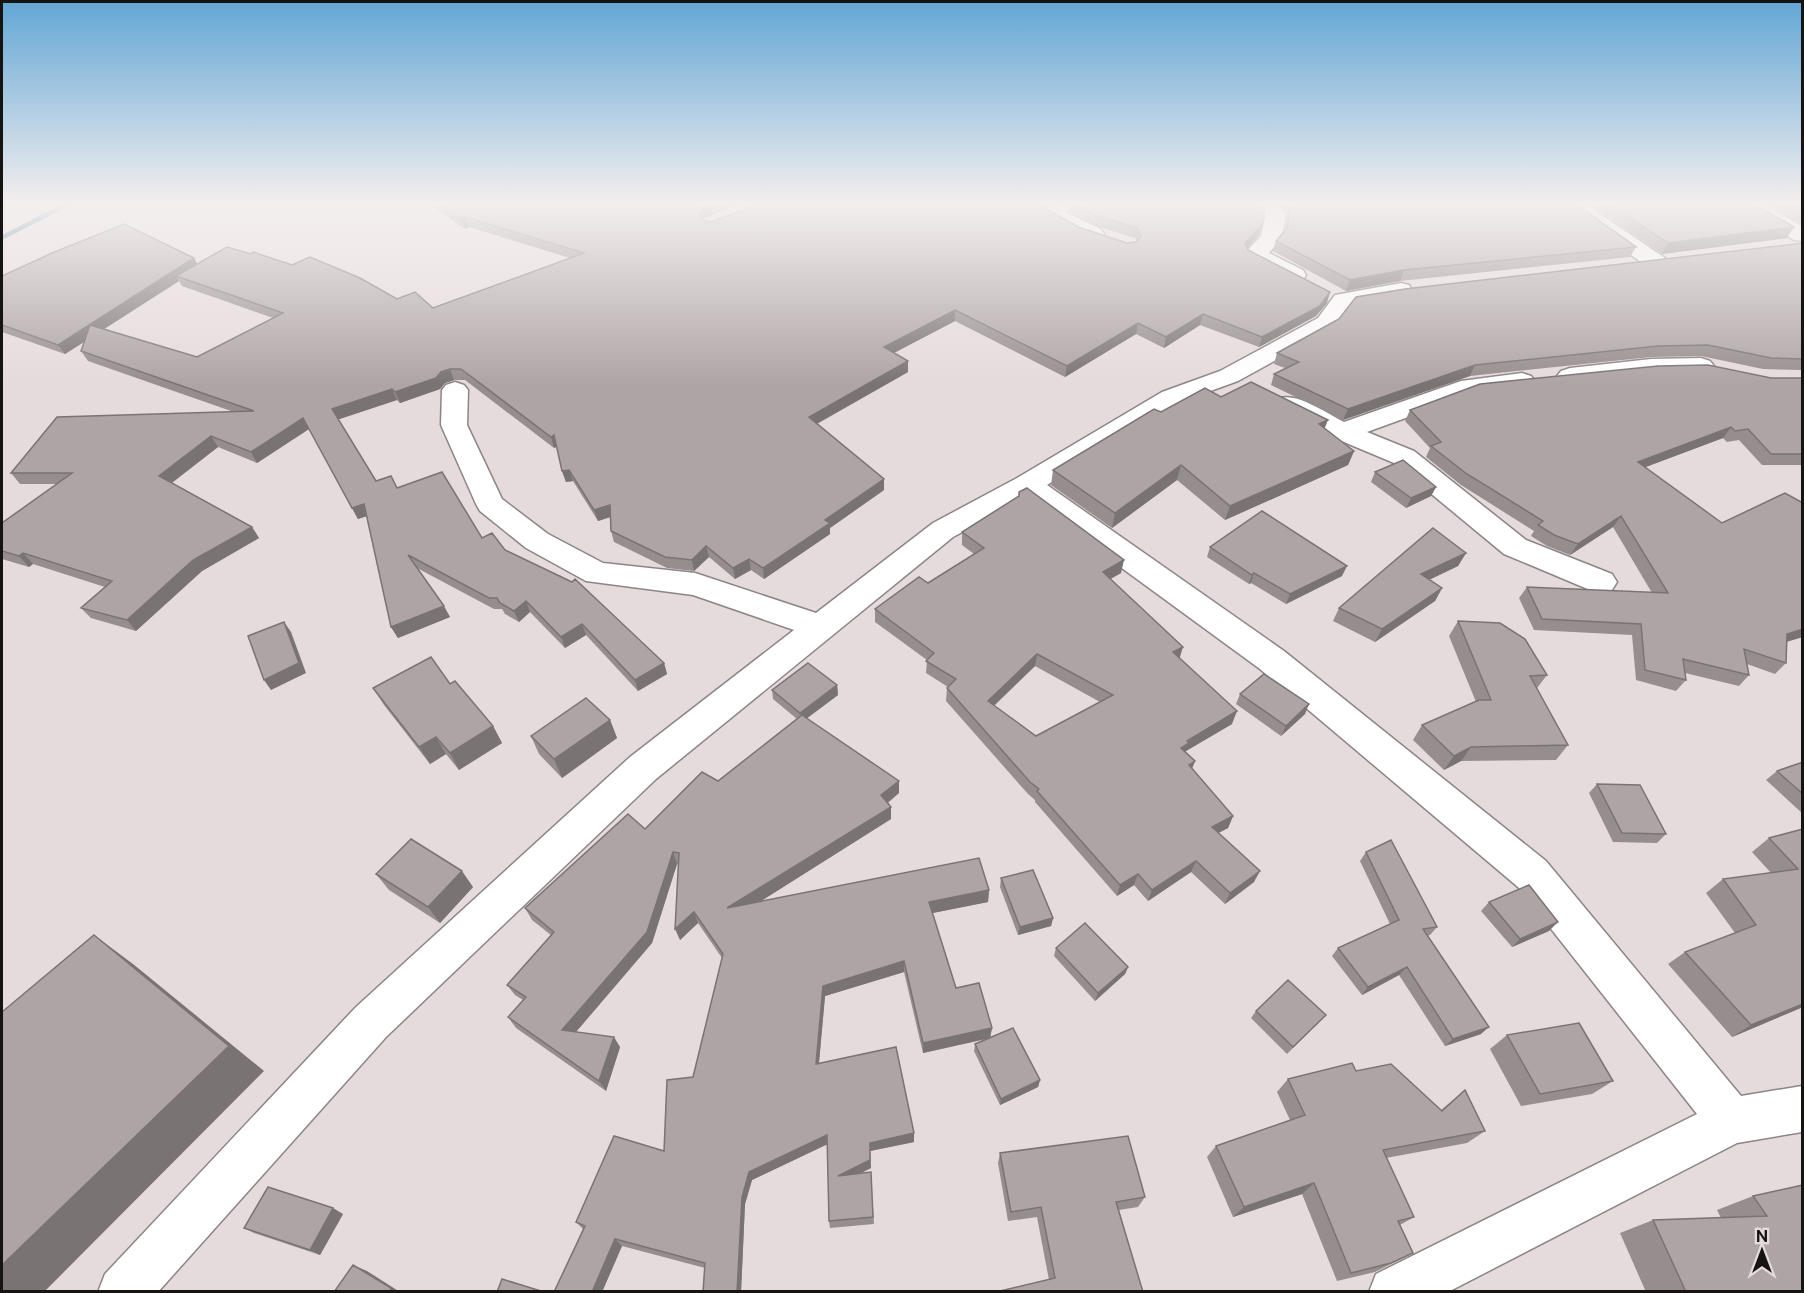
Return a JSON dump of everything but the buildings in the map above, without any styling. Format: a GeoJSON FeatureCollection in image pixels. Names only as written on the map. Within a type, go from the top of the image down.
{"type":"FeatureCollection","features":[{"type":"Feature","properties":{"kind":"street"},"geometry":{"type":"LineString","coordinates":[[1273,263],[1327,291],[1434,287]]}},
{"type":"Feature","properties":{"kind":"street"},"geometry":{"type":"LineString","coordinates":[[1612,268],[1654,263]]}},
{"type":"Feature","properties":{"kind":"street"},"geometry":{"type":"LineString","coordinates":[[123,1292],[371,1022],[643,768],[819,626],[943,530],[1027,485],[1171,397],[1229,376],[1326,323],[1327,291]]}},
{"type":"Feature","properties":{"kind":"street"},"geometry":{"type":"LineString","coordinates":[[1341,431],[1382,419],[1470,386],[1651,367],[1701,366],[1722,370]]}},
{"type":"Feature","properties":{"kind":"street"},"geometry":{"type":"LineString","coordinates":[[1229,376],[1341,431],[1404,457],[1515,547],[1601,582]]}},
{"type":"Feature","properties":{"kind":"street"},"geometry":{"type":"LineString","coordinates":[[455,390],[454,425],[490,504],[537,541],[597,573],[695,584],[819,626]]}},
{"type":"Feature","properties":{"kind":"street"},"geometry":{"type":"LineString","coordinates":[[1027,485],[1272,660],[1532,874],[1732,1121]]}},
{"type":"Feature","properties":{"kind":"street"},"geometry":{"type":"LineString","coordinates":[[1394,1292],[1732,1121],[1803,1109]]}}]}
